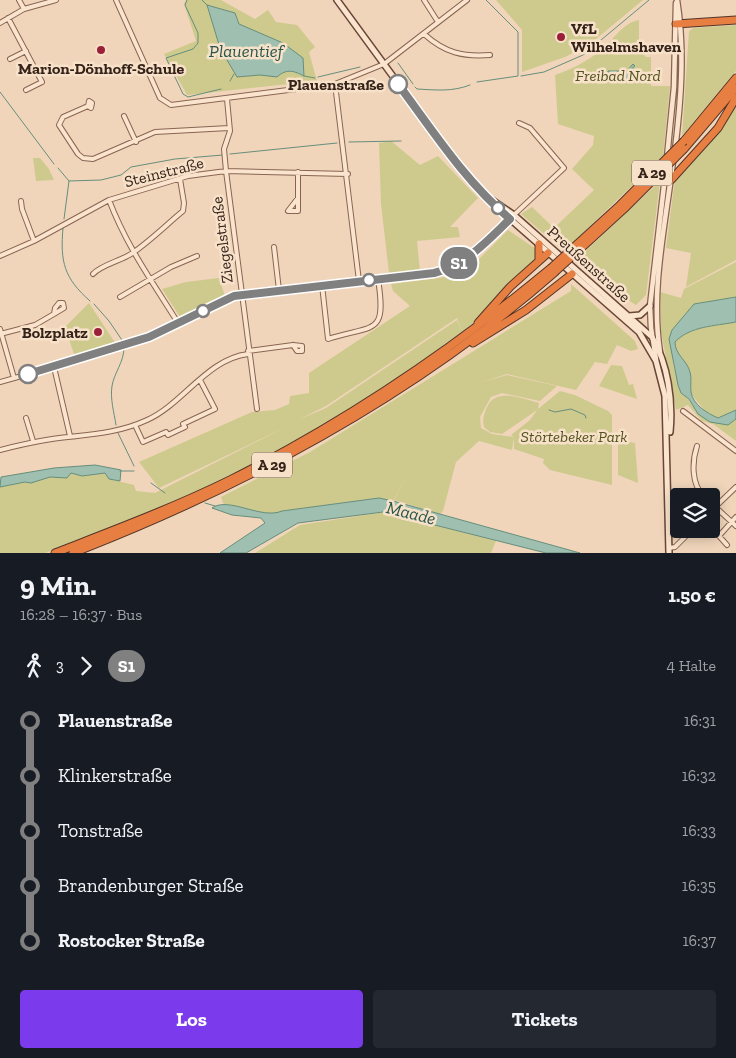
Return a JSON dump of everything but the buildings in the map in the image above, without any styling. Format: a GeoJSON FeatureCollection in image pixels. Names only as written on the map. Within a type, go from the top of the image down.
{"type":"FeatureCollection","features":[{"type":"Feature","properties":{"kind":"highway"},"geometry":{"type":"LineString","coordinates":[[678,24],[736,20]]}},
{"type":"Feature","properties":{"kind":"highway","name":"A 29"},"geometry":{"type":"LineString","coordinates":[[684,145],[736,78]]}},
{"type":"Feature","properties":{"kind":"highway","name":"A 29"},"geometry":{"type":"LineString","coordinates":[[73,553],[152,522],[272,465],[372,407],[457,350],[504,315],[624,209],[736,88]]}},
{"type":"Feature","properties":{"kind":"highway"},"geometry":{"type":"LineString","coordinates":[[671,180],[718,128],[736,98]]}},
{"type":"Feature","properties":{"kind":"highway"},"geometry":{"type":"LineString","coordinates":[[539,244],[539,260]]}},
{"type":"Feature","properties":{"kind":"highway"},"geometry":{"type":"LineString","coordinates":[[460,340],[501,296],[539,260],[552,252]]}},
{"type":"Feature","properties":{"kind":"highway","name":"A 29"},"geometry":{"type":"LineString","coordinates":[[56,553],[149,516],[270,459],[386,391],[460,340],[553,270]]}},
{"type":"Feature","properties":{"kind":"highway"},"geometry":{"type":"LineString","coordinates":[[457,350],[467,347],[514,318],[572,270]]}},
{"type":"Feature","properties":{"kind":"main road","name":"Preußenstraße"},"geometry":{"type":"LineString","coordinates":[[337,0],[452,158],[488,198],[552,252],[639,332],[659,360]]}},
{"type":"Feature","properties":{"kind":"main road","name":"Preußenstraße"},"geometry":{"type":"LineString","coordinates":[[512,217],[539,244],[552,252]]}},
{"type":"Feature","properties":{"kind":"main road","name":"Preußenstraße"},"geometry":{"type":"LineString","coordinates":[[572,270],[652,337],[659,360]]}},
{"type":"Feature","properties":{"kind":"main road"},"geometry":{"type":"LineString","coordinates":[[628,316],[640,315],[650,306]]}},
{"type":"Feature","properties":{"kind":"main road"},"geometry":{"type":"LineString","coordinates":[[659,360],[671,402],[668,445],[669,551]]}},
{"type":"Feature","properties":{"kind":"street"},"geometry":{"type":"LineString","coordinates":[[19,0],[24,9]]}},
{"type":"Feature","properties":{"kind":"street"},"geometry":{"type":"LineString","coordinates":[[0,22],[24,9],[56,0]]}},
{"type":"Feature","properties":{"kind":"street"},"geometry":{"type":"LineString","coordinates":[[116,0],[160,98],[170,105],[335,84],[384,64],[467,0]]}},
{"type":"Feature","properties":{"kind":"street"},"geometry":{"type":"LineString","coordinates":[[424,0],[438,22]]}},
{"type":"Feature","properties":{"kind":"street"},"geometry":{"type":"LineString","coordinates":[[659,360],[657,291],[671,180],[680,84],[677,1]]}},
{"type":"Feature","properties":{"kind":"street"},"geometry":{"type":"LineString","coordinates":[[8,18],[42,82],[26,90]]}},
{"type":"Feature","properties":{"kind":"street"},"geometry":{"type":"LineString","coordinates":[[652,337],[650,306],[673,103],[678,24]]}},
{"type":"Feature","properties":{"kind":"street"},"geometry":{"type":"LineString","coordinates":[[424,34],[448,52],[460,56],[490,55]]}},
{"type":"Feature","properties":{"kind":"street"},"geometry":{"type":"LineString","coordinates":[[10,59],[26,51]]}},
{"type":"Feature","properties":{"kind":"street"},"geometry":{"type":"LineString","coordinates":[[335,84],[348,174],[359,281]]}},
{"type":"Feature","properties":{"kind":"street","name":"Ziegelstraße"},"geometry":{"type":"LineString","coordinates":[[227,99],[229,128],[224,148],[226,171],[248,352],[257,408]]}},
{"type":"Feature","properties":{"kind":"street"},"geometry":{"type":"LineString","coordinates":[[88,106],[60,119],[59,125],[82,158],[100,158],[155,132],[229,128]]}},
{"type":"Feature","properties":{"kind":"street"},"geometry":{"type":"LineString","coordinates":[[124,116],[136,142]]}},
{"type":"Feature","properties":{"kind":"street"},"geometry":{"type":"LineString","coordinates":[[0,382],[131,344],[178,324],[217,303],[241,295],[448,270],[468,258],[564,168],[530,128],[519,123]]}},
{"type":"Feature","properties":{"kind":"street","name":"Steinstraße"},"geometry":{"type":"LineString","coordinates":[[0,256],[34,241],[109,200],[180,179],[226,171],[348,174]]}},
{"type":"Feature","properties":{"kind":"street"},"geometry":{"type":"LineString","coordinates":[[298,172],[298,198]]}},
{"type":"Feature","properties":{"kind":"street"},"geometry":{"type":"LineString","coordinates":[[93,274],[98,269],[112,265],[133,253],[183,211],[184,203],[180,179]]}},
{"type":"Feature","properties":{"kind":"street"},"geometry":{"type":"LineString","coordinates":[[109,200],[122,234],[178,324]]}},
{"type":"Feature","properties":{"kind":"street"},"geometry":{"type":"LineString","coordinates":[[21,201],[22,209],[34,241]]}},
{"type":"Feature","properties":{"kind":"street"},"geometry":{"type":"LineString","coordinates":[[274,247],[279,290]]}},
{"type":"Feature","properties":{"kind":"street"},"geometry":{"type":"LineString","coordinates":[[120,297],[152,280],[171,267],[197,256]]}},
{"type":"Feature","properties":{"kind":"street"},"geometry":{"type":"LineString","coordinates":[[322,285],[328,339],[372,328],[378,320],[381,305],[378,279]]}},
{"type":"Feature","properties":{"kind":"street"},"geometry":{"type":"LineString","coordinates":[[1,334],[35,325],[54,314]]}},
{"type":"Feature","properties":{"kind":"street"},"geometry":{"type":"LineString","coordinates":[[0,329],[14,378]]}},
{"type":"Feature","properties":{"kind":"street"},"geometry":{"type":"LineString","coordinates":[[652,337],[657,330]]}},
{"type":"Feature","properties":{"kind":"street"},"geometry":{"type":"LineString","coordinates":[[639,332],[652,337]]}},
{"type":"Feature","properties":{"kind":"street"},"geometry":{"type":"LineString","coordinates":[[0,450],[33,441],[115,432],[135,426],[170,406],[219,364],[248,352],[293,345]]}},
{"type":"Feature","properties":{"kind":"street"},"geometry":{"type":"LineString","coordinates":[[54,367],[70,436]]}},
{"type":"Feature","properties":{"kind":"street"},"geometry":{"type":"LineString","coordinates":[[135,426],[143,442],[166,432],[168,435],[176,432],[185,427],[183,424],[215,409],[200,380]]}},
{"type":"Feature","properties":{"kind":"street"},"geometry":{"type":"LineString","coordinates":[[684,411],[736,451]]}},
{"type":"Feature","properties":{"kind":"street"},"geometry":{"type":"LineString","coordinates":[[26,418],[33,441]]}},
{"type":"Feature","properties":{"kind":"street"},"geometry":{"type":"LineString","coordinates":[[697,446],[695,481],[699,488]]}},
{"type":"Feature","properties":{"kind":"street"},"geometry":{"type":"LineString","coordinates":[[720,502],[736,486]]}},
{"type":"Feature","properties":{"kind":"street"},"geometry":{"type":"LineString","coordinates":[[720,511],[736,526]]}},
{"type":"Feature","properties":{"kind":"street"},"geometry":{"type":"LineString","coordinates":[[720,535],[736,517]]}},
{"type":"Feature","properties":{"kind":"street"},"geometry":{"type":"LineString","coordinates":[[720,537],[727,545]]}},
{"type":"Feature","properties":{"kind":"street"},"geometry":{"type":"LineString","coordinates":[[669,551],[683,538]]}},
{"type":"Feature","properties":{"kind":"green space"},"geometry":{"type":"Polygon","coordinates":[[[186,0],[221,0],[255,19],[268,10],[276,22],[297,25],[315,47],[309,52],[317,81],[187,95],[164,54],[196,41],[184,4],[186,0]]]}},
{"type":"Feature","properties":{"kind":"green space","name":"VfL Wilhelmshaven"},"geometry":{"type":"Polygon","coordinates":[[[496,0],[643,0],[590,44],[565,57],[522,72],[522,30],[496,0]]]}},
{"type":"Feature","properties":{"kind":"green space","name":"Freibad Nord"},"geometry":{"type":"Polygon","coordinates":[[[639,20],[639,50],[646,57],[651,57],[651,86],[670,86],[663,156],[564,251],[521,214],[532,207],[554,228],[594,190],[572,169],[593,145],[594,136],[558,124],[555,75],[589,59],[605,47],[623,28],[639,20]]]}},
{"type":"Feature","properties":{"kind":"green space"},"geometry":{"type":"Polygon","coordinates":[[[736,25],[736,71],[682,136],[689,31],[694,28],[736,25]]]}},
{"type":"Feature","properties":{"kind":"green space"},"geometry":{"type":"Polygon","coordinates":[[[736,104],[736,260],[686,287],[691,253],[666,248],[675,179],[725,121],[736,104]]]}},
{"type":"Feature","properties":{"kind":"green space"},"geometry":{"type":"Polygon","coordinates":[[[391,141],[420,165],[438,156],[478,198],[450,227],[458,227],[460,237],[417,241],[420,272],[389,273],[381,204],[379,143],[391,141]]]}},
{"type":"Feature","properties":{"kind":"green space"},"geometry":{"type":"Polygon","coordinates":[[[33,158],[40,158],[49,169],[54,180],[36,181],[33,158]]]}},
{"type":"Feature","properties":{"kind":"green space"},"geometry":{"type":"Polygon","coordinates":[[[660,181],[646,295],[636,305],[604,285],[576,260],[660,181]]]}},
{"type":"Feature","properties":{"kind":"green space"},"geometry":{"type":"Polygon","coordinates":[[[508,230],[539,251],[538,258],[480,318],[462,332],[381,390],[299,440],[224,479],[141,518],[45,553],[0,553],[0,487],[25,482],[31,483],[50,476],[67,478],[71,473],[82,476],[105,473],[109,479],[134,485],[136,491],[155,493],[286,427],[159,488],[139,462],[252,412],[275,410],[289,404],[290,396],[309,393],[309,373],[410,306],[393,291],[391,284],[446,277],[478,260],[508,230]],[[457,318],[326,406],[300,419],[326,408],[457,320],[462,332],[457,318]]]}},
{"type":"Feature","properties":{"kind":"green space"},"geometry":{"type":"Polygon","coordinates":[[[736,262],[736,297],[694,304],[672,330],[673,364],[681,393],[688,399],[698,414],[728,425],[736,419],[736,441],[713,424],[702,421],[688,405],[676,410],[661,332],[660,292],[681,298],[684,289],[736,262]]]}},
{"type":"Feature","properties":{"kind":"green space"},"geometry":{"type":"Polygon","coordinates":[[[219,278],[225,296],[180,317],[162,289],[186,282],[219,278]]]}},
{"type":"Feature","properties":{"kind":"green space"},"geometry":{"type":"Polygon","coordinates":[[[571,284],[635,341],[638,349],[631,351],[617,345],[607,364],[595,362],[576,390],[507,374],[482,382],[507,375],[557,386],[540,401],[502,393],[491,397],[480,417],[481,428],[492,434],[514,437],[512,450],[479,441],[456,462],[443,511],[440,514],[394,500],[408,474],[393,501],[379,498],[282,511],[273,515],[224,505],[221,497],[310,452],[571,291],[571,284]]]}},
{"type":"Feature","properties":{"kind":"green space"},"geometry":{"type":"Polygon","coordinates":[[[89,303],[116,344],[75,357],[65,327],[89,303]]]}},
{"type":"Feature","properties":{"kind":"green space"},"geometry":{"type":"Polygon","coordinates":[[[736,322],[736,410],[718,418],[706,412],[691,394],[690,372],[675,351],[675,342],[696,330],[736,322]]]}},
{"type":"Feature","properties":{"kind":"green space"},"geometry":{"type":"Polygon","coordinates":[[[611,365],[622,366],[629,385],[633,384],[637,399],[599,386],[611,365]]]}},
{"type":"Feature","properties":{"kind":"green space","name":"Störtebeker Park"},"geometry":{"type":"Polygon","coordinates":[[[560,391],[575,395],[608,411],[612,415],[612,485],[550,470],[543,463],[544,459],[514,449],[514,437],[511,435],[530,420],[537,410],[502,434],[490,432],[484,427],[484,416],[488,405],[498,397],[518,397],[539,403],[538,409],[560,391]]]}},
{"type":"Feature","properties":{"kind":"green space"},"geometry":{"type":"Polygon","coordinates":[[[618,440],[635,443],[638,483],[618,475],[618,440]]]}},
{"type":"Feature","properties":{"kind":"green space"},"geometry":{"type":"Polygon","coordinates":[[[385,512],[496,541],[491,553],[255,553],[300,525],[385,512]]]}},
{"type":"Feature","properties":{"kind":"water","name":"Plauentief"},"geometry":{"type":"Polygon","coordinates":[[[207,5],[235,13],[239,24],[283,43],[303,58],[304,76],[287,71],[277,77],[260,75],[237,77],[220,48],[207,5]]]}},
{"type":"Feature","properties":{"kind":"water"},"geometry":{"type":"Polygon","coordinates":[[[633,64],[635,66],[630,70],[634,71],[634,81],[608,82],[608,71],[627,71],[633,64]]]}},
{"type":"Feature","properties":{"kind":"water"},"geometry":{"type":"Polygon","coordinates":[[[736,297],[736,322],[695,330],[675,342],[677,350],[690,372],[692,397],[705,411],[718,418],[736,410],[736,419],[728,425],[710,422],[698,414],[689,399],[681,393],[669,339],[672,330],[694,304],[736,297]]]}},
{"type":"Feature","properties":{"kind":"water"},"geometry":{"type":"Polygon","coordinates":[[[95,465],[121,470],[120,481],[109,479],[105,473],[82,476],[71,473],[67,478],[50,477],[31,483],[25,482],[0,487],[1,477],[54,468],[95,465]]]}},
{"type":"Feature","properties":{"kind":"water","name":"Maade"},"geometry":{"type":"Polygon","coordinates":[[[379,498],[580,553],[546,553],[383,512],[298,523],[246,553],[220,553],[265,523],[261,518],[232,515],[212,508],[219,505],[274,513],[379,498]]]}},
{"type":"Feature","properties":{"kind":"waterway"},"geometry":{"type":"LineString","coordinates":[[187,0],[185,5],[198,33],[198,43],[193,49],[166,58],[183,94],[188,97],[221,89]]}},
{"type":"Feature","properties":{"kind":"waterway"},"geometry":{"type":"LineString","coordinates":[[202,0],[207,5]]}},
{"type":"Feature","properties":{"kind":"waterway"},"geometry":{"type":"LineString","coordinates":[[477,82],[518,76],[518,32],[486,0]]}},
{"type":"Feature","properties":{"kind":"waterway"},"geometry":{"type":"LineString","coordinates":[[521,76],[544,72],[583,55],[649,0]]}},
{"type":"Feature","properties":{"kind":"waterway"},"geometry":{"type":"LineString","coordinates":[[398,63],[413,84]]}},
{"type":"Feature","properties":{"kind":"waterway"},"geometry":{"type":"LineString","coordinates":[[318,77],[360,67]]}},
{"type":"Feature","properties":{"kind":"waterway"},"geometry":{"type":"LineString","coordinates":[[230,81],[234,74]]}},
{"type":"Feature","properties":{"kind":"waterway"},"geometry":{"type":"LineString","coordinates":[[304,76],[315,78]]}},
{"type":"Feature","properties":{"kind":"waterway"},"geometry":{"type":"LineString","coordinates":[[415,87],[417,89],[444,90],[470,85]]}},
{"type":"Feature","properties":{"kind":"waterway"},"geometry":{"type":"LineString","coordinates":[[0,92],[54,164]]}},
{"type":"Feature","properties":{"kind":"waterway"},"geometry":{"type":"LineString","coordinates":[[349,142],[401,141]]}},
{"type":"Feature","properties":{"kind":"waterway"},"geometry":{"type":"LineString","coordinates":[[230,154],[337,143]]}},
{"type":"Feature","properties":{"kind":"waterway"},"geometry":{"type":"LineString","coordinates":[[69,181],[101,180],[121,175],[131,167],[175,159],[223,155]]}},
{"type":"Feature","properties":{"kind":"waterway"},"geometry":{"type":"LineString","coordinates":[[58,168],[69,181],[64,219]]}},
{"type":"Feature","properties":{"kind":"waterway"},"geometry":{"type":"LineString","coordinates":[[63,228],[62,251],[66,269],[74,285],[90,301]]}},
{"type":"Feature","properties":{"kind":"waterway"},"geometry":{"type":"LineString","coordinates":[[94,304],[109,321],[124,343]]}},
{"type":"Feature","properties":{"kind":"waterway"},"geometry":{"type":"LineString","coordinates":[[116,425],[112,401],[112,386],[124,353],[124,348]]}},
{"type":"Feature","properties":{"kind":"waterway"},"geometry":{"type":"LineString","coordinates":[[549,410],[555,412],[571,409],[585,415],[586,418]]}},
{"type":"Feature","properties":{"kind":"waterway"},"geometry":{"type":"LineString","coordinates":[[118,433],[134,466]]}},
{"type":"Feature","properties":{"kind":"waterway"},"geometry":{"type":"LineString","coordinates":[[120,471],[134,471]]}},
{"type":"Feature","properties":{"kind":"waterway"},"geometry":{"type":"LineString","coordinates":[[151,483],[165,493]]}},
{"type":"Feature","properties":{"kind":"waterway"},"geometry":{"type":"LineString","coordinates":[[205,503],[215,506]]}},
{"type":"Feature","properties":{"kind":"bus line","name":"S1"},"geometry":{"type":"LineString","coordinates":[[28,374],[100,354],[149,337],[234,296],[423,275],[448,270],[468,258],[510,219],[493,204],[452,158],[398,84]]}},
{"type":"Feature","properties":{"kind":"place","name":"VfL Wilhelmshaven"},"geometry":{"type":"Point","coordinates":[561,37]}},
{"type":"Feature","properties":{"kind":"place","name":"Marion-Dönhoff-Schule"},"geometry":{"type":"Point","coordinates":[101,50]}},
{"type":"Feature","properties":{"kind":"place","name":"Plauenstraße"},"geometry":{"type":"Point","coordinates":[398,84]}},
{"type":"Feature","properties":{"kind":"place","name":"Bolzplatz"},"geometry":{"type":"Point","coordinates":[98,332]}}]}
